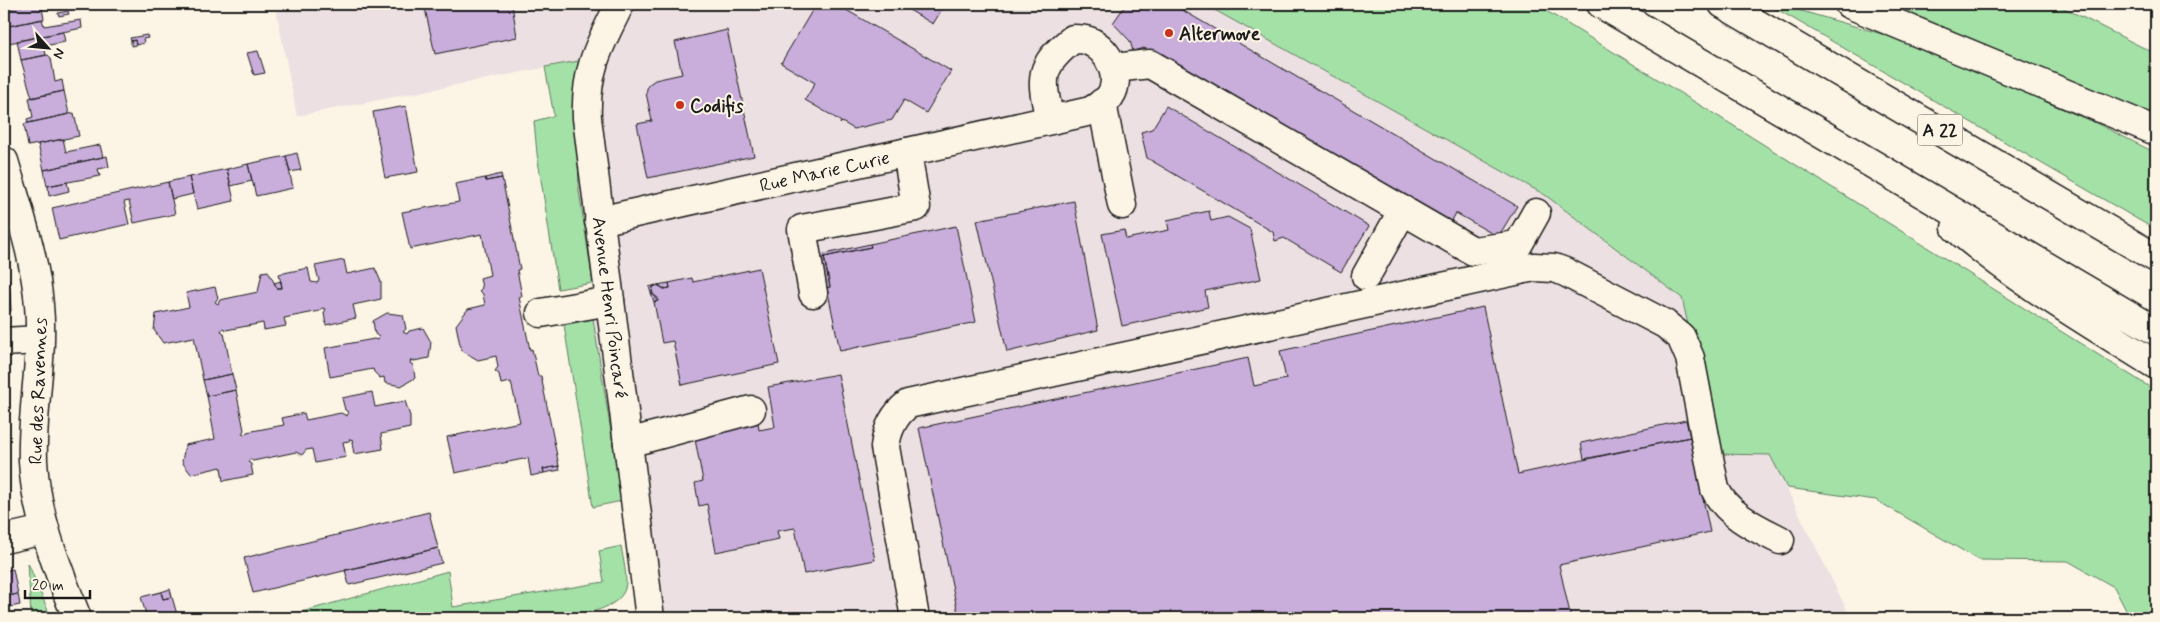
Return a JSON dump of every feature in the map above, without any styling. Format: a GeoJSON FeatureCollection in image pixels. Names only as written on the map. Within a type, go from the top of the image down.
{"type":"FeatureCollection","features":[{"type":"Feature","properties":{"kind":"main road","name":"Avenue Henri Poincaré"},"geometry":{"type":"LineString","coordinates":[[620,4],[594,55],[586,100],[650,618]]}},
{"type":"Feature","properties":{"kind":"main road"},"geometry":{"type":"LineString","coordinates":[[1601,4],[2156,330]]}},
{"type":"Feature","properties":{"kind":"main road","name":"A 22"},"geometry":{"type":"LineString","coordinates":[[1723,4],[2156,258]]}},
{"type":"Feature","properties":{"kind":"main road"},"geometry":{"type":"LineString","coordinates":[[1849,4],[2156,131]]}},
{"type":"Feature","properties":{"kind":"main road"},"geometry":{"type":"LineString","coordinates":[[1050,120],[1042,82],[1046,67],[1054,53],[1073,39],[1088,40],[1103,50],[1114,68],[1115,84],[1108,99],[1102,103],[1122,206]]}},
{"type":"Feature","properties":{"kind":"main road"},"geometry":{"type":"LineString","coordinates":[[1114,68],[1150,64],[1474,251],[1518,245],[1536,213]]}},
{"type":"Feature","properties":{"kind":"main road","name":"Rue Marie Curie"},"geometry":{"type":"LineString","coordinates":[[600,221],[1091,111],[1102,103]]}},
{"type":"Feature","properties":{"kind":"main road"},"geometry":{"type":"LineString","coordinates":[[813,293],[802,229],[916,207],[907,152]]}},
{"type":"Feature","properties":{"kind":"main road","name":"Rue des Ravennes"},"geometry":{"type":"LineString","coordinates":[[4,162],[34,268],[40,308],[33,460],[38,502],[44,530],[77,618]]}},
{"type":"Feature","properties":{"kind":"main road"},"geometry":{"type":"LineString","coordinates":[[1905,182],[1993,259],[2156,365]]}},
{"type":"Feature","properties":{"kind":"main road"},"geometry":{"type":"LineString","coordinates":[[1366,276],[1403,210]]}},
{"type":"Feature","properties":{"kind":"main road"},"geometry":{"type":"LineString","coordinates":[[915,618],[885,447],[889,429],[894,418],[908,404],[1534,267],[1554,268],[1565,272],[1666,324],[1681,337],[1690,358],[1716,489],[1720,499],[1748,523],[1780,540]]}},
{"type":"Feature","properties":{"kind":"main road"},"geometry":{"type":"LineString","coordinates":[[541,313],[610,301]]}},
{"type":"Feature","properties":{"kind":"main road"},"geometry":{"type":"LineString","coordinates":[[4,342],[39,340]]}},
{"type":"Feature","properties":{"kind":"main road"},"geometry":{"type":"LineString","coordinates":[[628,443],[751,410]]}},
{"type":"Feature","properties":{"kind":"main road"},"geometry":{"type":"LineString","coordinates":[[4,539],[44,530]]}},
{"type":"Feature","properties":{"kind":"shaded area"},"geometry":{"type":"Polygon","coordinates":[[[275,4],[1204,4],[1545,195],[1682,298],[1717,453],[1770,455],[1851,618],[636,618],[628,538],[593,319],[593,283],[579,192],[577,114],[579,61],[297,116],[275,4]]]}},
{"type":"Feature","properties":{"kind":"green space"},"geometry":{"type":"Polygon","coordinates":[[[1204,4],[1535,4],[1734,126],[2156,391],[2156,618],[2130,618],[2114,587],[2068,561],[1979,560],[1876,500],[1787,488],[1770,455],[1717,454],[1682,298],[1545,195],[1204,4]]]}},
{"type":"Feature","properties":{"kind":"green space"},"geometry":{"type":"Polygon","coordinates":[[[1768,4],[1777,4],[1903,40],[2100,125],[2156,153],[2156,230],[1768,4]]]}},
{"type":"Feature","properties":{"kind":"green space"},"geometry":{"type":"Polygon","coordinates":[[[1877,4],[2056,4],[2156,54],[2156,117],[1877,4]]]}},
{"type":"Feature","properties":{"kind":"green space"},"geometry":{"type":"Polygon","coordinates":[[[579,61],[577,114],[579,191],[593,283],[558,289],[537,154],[534,121],[554,116],[545,67],[579,61]]]}},
{"type":"Feature","properties":{"kind":"green space"},"geometry":{"type":"Polygon","coordinates":[[[593,319],[622,501],[593,507],[564,325],[593,319]]]}},
{"type":"Feature","properties":{"kind":"green space"},"geometry":{"type":"Polygon","coordinates":[[[621,546],[626,578],[624,591],[610,605],[589,613],[558,618],[280,618],[448,571],[453,607],[604,582],[599,551],[621,546]]]}},
{"type":"Feature","properties":{"kind":"green space"},"geometry":{"type":"Polygon","coordinates":[[[28,563],[51,618],[31,618],[28,563]]]}},
{"type":"Feature","properties":{"kind":"building"},"geometry":{"type":"Polygon","coordinates":[[[4,4],[30,4],[4,9],[4,4]]]}},
{"type":"Feature","properties":{"kind":"building"},"geometry":{"type":"Polygon","coordinates":[[[30,4],[63,4],[42,8],[44,19],[4,27],[4,9],[30,4]]]}},
{"type":"Feature","properties":{"kind":"building"},"geometry":{"type":"Polygon","coordinates":[[[424,4],[512,4],[517,37],[435,54],[424,4]]]}},
{"type":"Feature","properties":{"kind":"building"},"geometry":{"type":"Polygon","coordinates":[[[816,4],[836,4],[951,71],[926,113],[904,100],[892,120],[854,129],[842,122],[840,124],[841,122],[831,115],[805,100],[815,83],[781,63],[816,4]]]}},
{"type":"Feature","properties":{"kind":"building"},"geometry":{"type":"Polygon","coordinates":[[[899,4],[945,4],[933,24],[899,4]]]}},
{"type":"Feature","properties":{"kind":"building"},"geometry":{"type":"Polygon","coordinates":[[[1126,4],[1172,4],[1517,206],[1498,237],[1456,213],[1448,228],[1144,48],[1133,51],[1130,41],[1113,23],[1126,4]]]}},
{"type":"Feature","properties":{"kind":"building"},"geometry":{"type":"Polygon","coordinates":[[[68,11],[69,14],[59,16],[58,13],[68,11]]]}},
{"type":"Feature","properties":{"kind":"building"},"geometry":{"type":"Polygon","coordinates":[[[42,19],[44,26],[81,20],[82,28],[4,44],[4,27],[42,19]]]}},
{"type":"Feature","properties":{"kind":"building"},"geometry":{"type":"Polygon","coordinates":[[[727,30],[754,156],[648,178],[637,124],[652,121],[646,93],[648,85],[655,80],[682,74],[675,42],[727,30]]]}},
{"type":"Feature","properties":{"kind":"building"},"geometry":{"type":"Polygon","coordinates":[[[63,32],[65,42],[44,46],[46,55],[21,60],[17,41],[63,32]]]}},
{"type":"Feature","properties":{"kind":"building"},"geometry":{"type":"Polygon","coordinates":[[[147,35],[148,38],[143,39],[144,43],[136,45],[135,40],[131,41],[130,38],[147,35]]]}},
{"type":"Feature","properties":{"kind":"building"},"geometry":{"type":"Polygon","coordinates":[[[135,40],[136,45],[131,46],[131,41],[135,40]]]}},
{"type":"Feature","properties":{"kind":"building"},"geometry":{"type":"Polygon","coordinates":[[[258,51],[265,73],[254,75],[247,53],[258,51]]]}},
{"type":"Feature","properties":{"kind":"building"},"geometry":{"type":"Polygon","coordinates":[[[48,55],[51,58],[55,82],[62,80],[64,91],[32,98],[21,60],[48,55]]]}},
{"type":"Feature","properties":{"kind":"building"},"geometry":{"type":"Polygon","coordinates":[[[64,91],[69,114],[28,123],[27,119],[33,117],[29,98],[64,91]]]}},
{"type":"Feature","properties":{"kind":"building"},"geometry":{"type":"Polygon","coordinates":[[[406,106],[418,172],[385,178],[373,112],[406,106]]]}},
{"type":"Feature","properties":{"kind":"building"},"geometry":{"type":"Polygon","coordinates":[[[1166,106],[1369,226],[1341,272],[1284,238],[1275,241],[1273,232],[1147,158],[1141,132],[1152,129],[1166,106]]]}},
{"type":"Feature","properties":{"kind":"building"},"geometry":{"type":"Polygon","coordinates":[[[74,113],[79,136],[28,146],[24,124],[74,113]]]}},
{"type":"Feature","properties":{"kind":"building"},"geometry":{"type":"Polygon","coordinates":[[[63,139],[66,152],[100,145],[103,157],[44,170],[38,144],[63,139]]]}},
{"type":"Feature","properties":{"kind":"building"},"geometry":{"type":"Polygon","coordinates":[[[297,153],[301,170],[290,172],[286,156],[297,153]]]}},
{"type":"Feature","properties":{"kind":"building"},"geometry":{"type":"Polygon","coordinates":[[[107,156],[109,167],[98,169],[100,176],[47,186],[44,170],[107,156]]]}},
{"type":"Feature","properties":{"kind":"building"},"geometry":{"type":"Polygon","coordinates":[[[286,156],[293,188],[256,196],[248,164],[286,156]]]}},
{"type":"Feature","properties":{"kind":"building"},"geometry":{"type":"Polygon","coordinates":[[[248,164],[252,181],[231,186],[227,169],[248,164]]]}},
{"type":"Feature","properties":{"kind":"building"},"geometry":{"type":"Polygon","coordinates":[[[227,169],[234,201],[197,209],[189,177],[227,169]]]}},
{"type":"Feature","properties":{"kind":"building"},"geometry":{"type":"Polygon","coordinates":[[[501,174],[502,178],[486,181],[485,178],[501,174]]]}},
{"type":"Feature","properties":{"kind":"building"},"geometry":{"type":"Polygon","coordinates":[[[189,177],[193,194],[172,199],[168,182],[189,177]]]}},
{"type":"Feature","properties":{"kind":"building"},"geometry":{"type":"Polygon","coordinates":[[[485,178],[486,181],[502,178],[520,269],[517,270],[522,296],[519,297],[530,350],[532,349],[538,376],[541,376],[559,466],[543,469],[544,473],[531,476],[528,458],[455,473],[447,437],[520,422],[511,382],[501,384],[499,374],[495,371],[498,367],[496,356],[478,360],[461,350],[456,325],[468,309],[485,305],[483,294],[479,291],[482,288],[480,278],[490,275],[482,234],[410,249],[402,212],[459,202],[455,184],[485,178]]]}},
{"type":"Feature","properties":{"kind":"building"},"geometry":{"type":"Polygon","coordinates":[[[67,182],[69,191],[49,196],[48,186],[67,182]]]}},
{"type":"Feature","properties":{"kind":"building"},"geometry":{"type":"Polygon","coordinates":[[[168,182],[175,214],[134,223],[129,201],[124,202],[129,224],[59,240],[52,208],[168,182]]]}},
{"type":"Feature","properties":{"kind":"building"},"geometry":{"type":"Polygon","coordinates":[[[1074,201],[1098,330],[1007,352],[977,220],[1074,201]]]}},
{"type":"Feature","properties":{"kind":"building"},"geometry":{"type":"Polygon","coordinates":[[[1209,211],[1211,221],[1228,217],[1250,229],[1261,279],[1205,291],[1208,307],[1122,326],[1102,234],[1124,230],[1126,239],[1169,230],[1167,220],[1209,211]]]}},
{"type":"Feature","properties":{"kind":"building"},"geometry":{"type":"Polygon","coordinates":[[[956,226],[976,322],[840,351],[827,288],[830,287],[824,257],[871,247],[870,244],[956,226]]]}},
{"type":"Feature","properties":{"kind":"building"},"geometry":{"type":"Polygon","coordinates":[[[870,244],[871,247],[824,257],[830,287],[827,288],[820,255],[870,244]]]}},
{"type":"Feature","properties":{"kind":"building"},"geometry":{"type":"Polygon","coordinates":[[[344,260],[347,274],[375,268],[381,282],[381,299],[353,305],[356,318],[326,325],[324,313],[326,309],[322,308],[320,311],[284,318],[286,326],[264,330],[263,323],[226,330],[223,328],[221,331],[224,333],[232,374],[203,380],[194,337],[163,343],[154,330],[156,314],[189,307],[186,293],[215,287],[218,298],[215,302],[218,304],[220,300],[258,292],[262,272],[268,271],[277,288],[282,288],[279,274],[308,268],[311,282],[317,283],[319,280],[315,266],[344,260]]]}},
{"type":"Feature","properties":{"kind":"building"},"geometry":{"type":"Polygon","coordinates":[[[759,268],[779,364],[682,385],[673,341],[662,343],[654,302],[658,301],[658,298],[652,294],[653,287],[659,285],[664,289],[670,288],[669,283],[692,278],[693,282],[759,268]]]}},
{"type":"Feature","properties":{"kind":"building"},"geometry":{"type":"Polygon","coordinates":[[[9,279],[11,311],[4,311],[4,280],[9,279]]]}},
{"type":"Feature","properties":{"kind":"building"},"geometry":{"type":"Polygon","coordinates":[[[281,281],[282,288],[277,288],[274,283],[281,281]]]}},
{"type":"Feature","properties":{"kind":"building"},"geometry":{"type":"Polygon","coordinates":[[[669,283],[670,288],[664,289],[657,285],[669,283]]]}},
{"type":"Feature","properties":{"kind":"building"},"geometry":{"type":"Polygon","coordinates":[[[656,285],[653,287],[652,292],[658,301],[654,302],[649,287],[656,285]]]}},
{"type":"Feature","properties":{"kind":"building"},"geometry":{"type":"Polygon","coordinates":[[[1483,307],[1518,474],[1690,437],[1710,532],[1559,565],[1571,618],[959,618],[919,428],[1248,358],[1254,386],[1286,379],[1280,351],[1483,307]]]}},
{"type":"Feature","properties":{"kind":"building"},"geometry":{"type":"Polygon","coordinates":[[[387,313],[403,315],[406,329],[403,332],[407,334],[409,331],[423,328],[431,342],[429,358],[411,360],[410,363],[413,365],[415,378],[401,386],[385,383],[384,377],[380,378],[373,369],[330,377],[325,348],[377,340],[379,337],[375,334],[373,321],[387,313]]]}},
{"type":"Feature","properties":{"kind":"building"},"geometry":{"type":"Polygon","coordinates":[[[232,374],[236,390],[207,396],[203,380],[232,374]]]}},
{"type":"Feature","properties":{"kind":"building"},"geometry":{"type":"Polygon","coordinates":[[[838,374],[875,560],[804,574],[795,528],[777,531],[779,539],[716,552],[707,504],[699,506],[695,483],[703,481],[694,434],[758,422],[759,430],[775,427],[768,387],[838,374]]]}},
{"type":"Feature","properties":{"kind":"building"},"geometry":{"type":"Polygon","coordinates":[[[236,390],[244,430],[242,434],[245,435],[247,432],[284,425],[282,418],[304,413],[306,420],[341,413],[347,416],[348,412],[345,410],[342,398],[372,392],[375,407],[405,401],[410,416],[410,428],[381,434],[383,449],[354,454],[353,440],[350,439],[343,442],[346,457],[315,463],[312,449],[306,450],[302,455],[296,452],[253,461],[250,459],[248,462],[251,464],[253,475],[223,481],[221,467],[191,474],[182,462],[185,445],[215,439],[207,396],[236,390]]]}},
{"type":"Feature","properties":{"kind":"building"},"geometry":{"type":"Polygon","coordinates":[[[1686,420],[1690,437],[1584,459],[1581,443],[1686,420]]]}},
{"type":"Feature","properties":{"kind":"building"},"geometry":{"type":"Polygon","coordinates":[[[559,466],[560,470],[544,473],[543,469],[559,466]]]}},
{"type":"Feature","properties":{"kind":"building"},"geometry":{"type":"Polygon","coordinates":[[[429,512],[438,548],[253,593],[244,558],[429,512]]]}},
{"type":"Feature","properties":{"kind":"building"},"geometry":{"type":"Polygon","coordinates":[[[438,548],[442,563],[349,585],[345,570],[438,548]]]}},
{"type":"Feature","properties":{"kind":"building"},"geometry":{"type":"Polygon","coordinates":[[[13,569],[18,594],[8,596],[10,607],[4,608],[4,571],[13,569]]]}},
{"type":"Feature","properties":{"kind":"building"},"geometry":{"type":"Polygon","coordinates":[[[170,589],[172,597],[163,599],[161,592],[170,589]]]}},
{"type":"Feature","properties":{"kind":"building"},"geometry":{"type":"Polygon","coordinates":[[[161,592],[163,599],[172,597],[178,618],[147,618],[141,597],[161,592]]]}},
{"type":"Feature","properties":{"kind":"building"},"geometry":{"type":"Polygon","coordinates":[[[18,594],[20,605],[10,607],[8,596],[18,594]]]}},
{"type":"Feature","properties":{"kind":"place","name":"Altermove"},"geometry":{"type":"Point","coordinates":[1169,33]}},
{"type":"Feature","properties":{"kind":"place","name":"Codifis"},"geometry":{"type":"Point","coordinates":[680,105]}}]}
